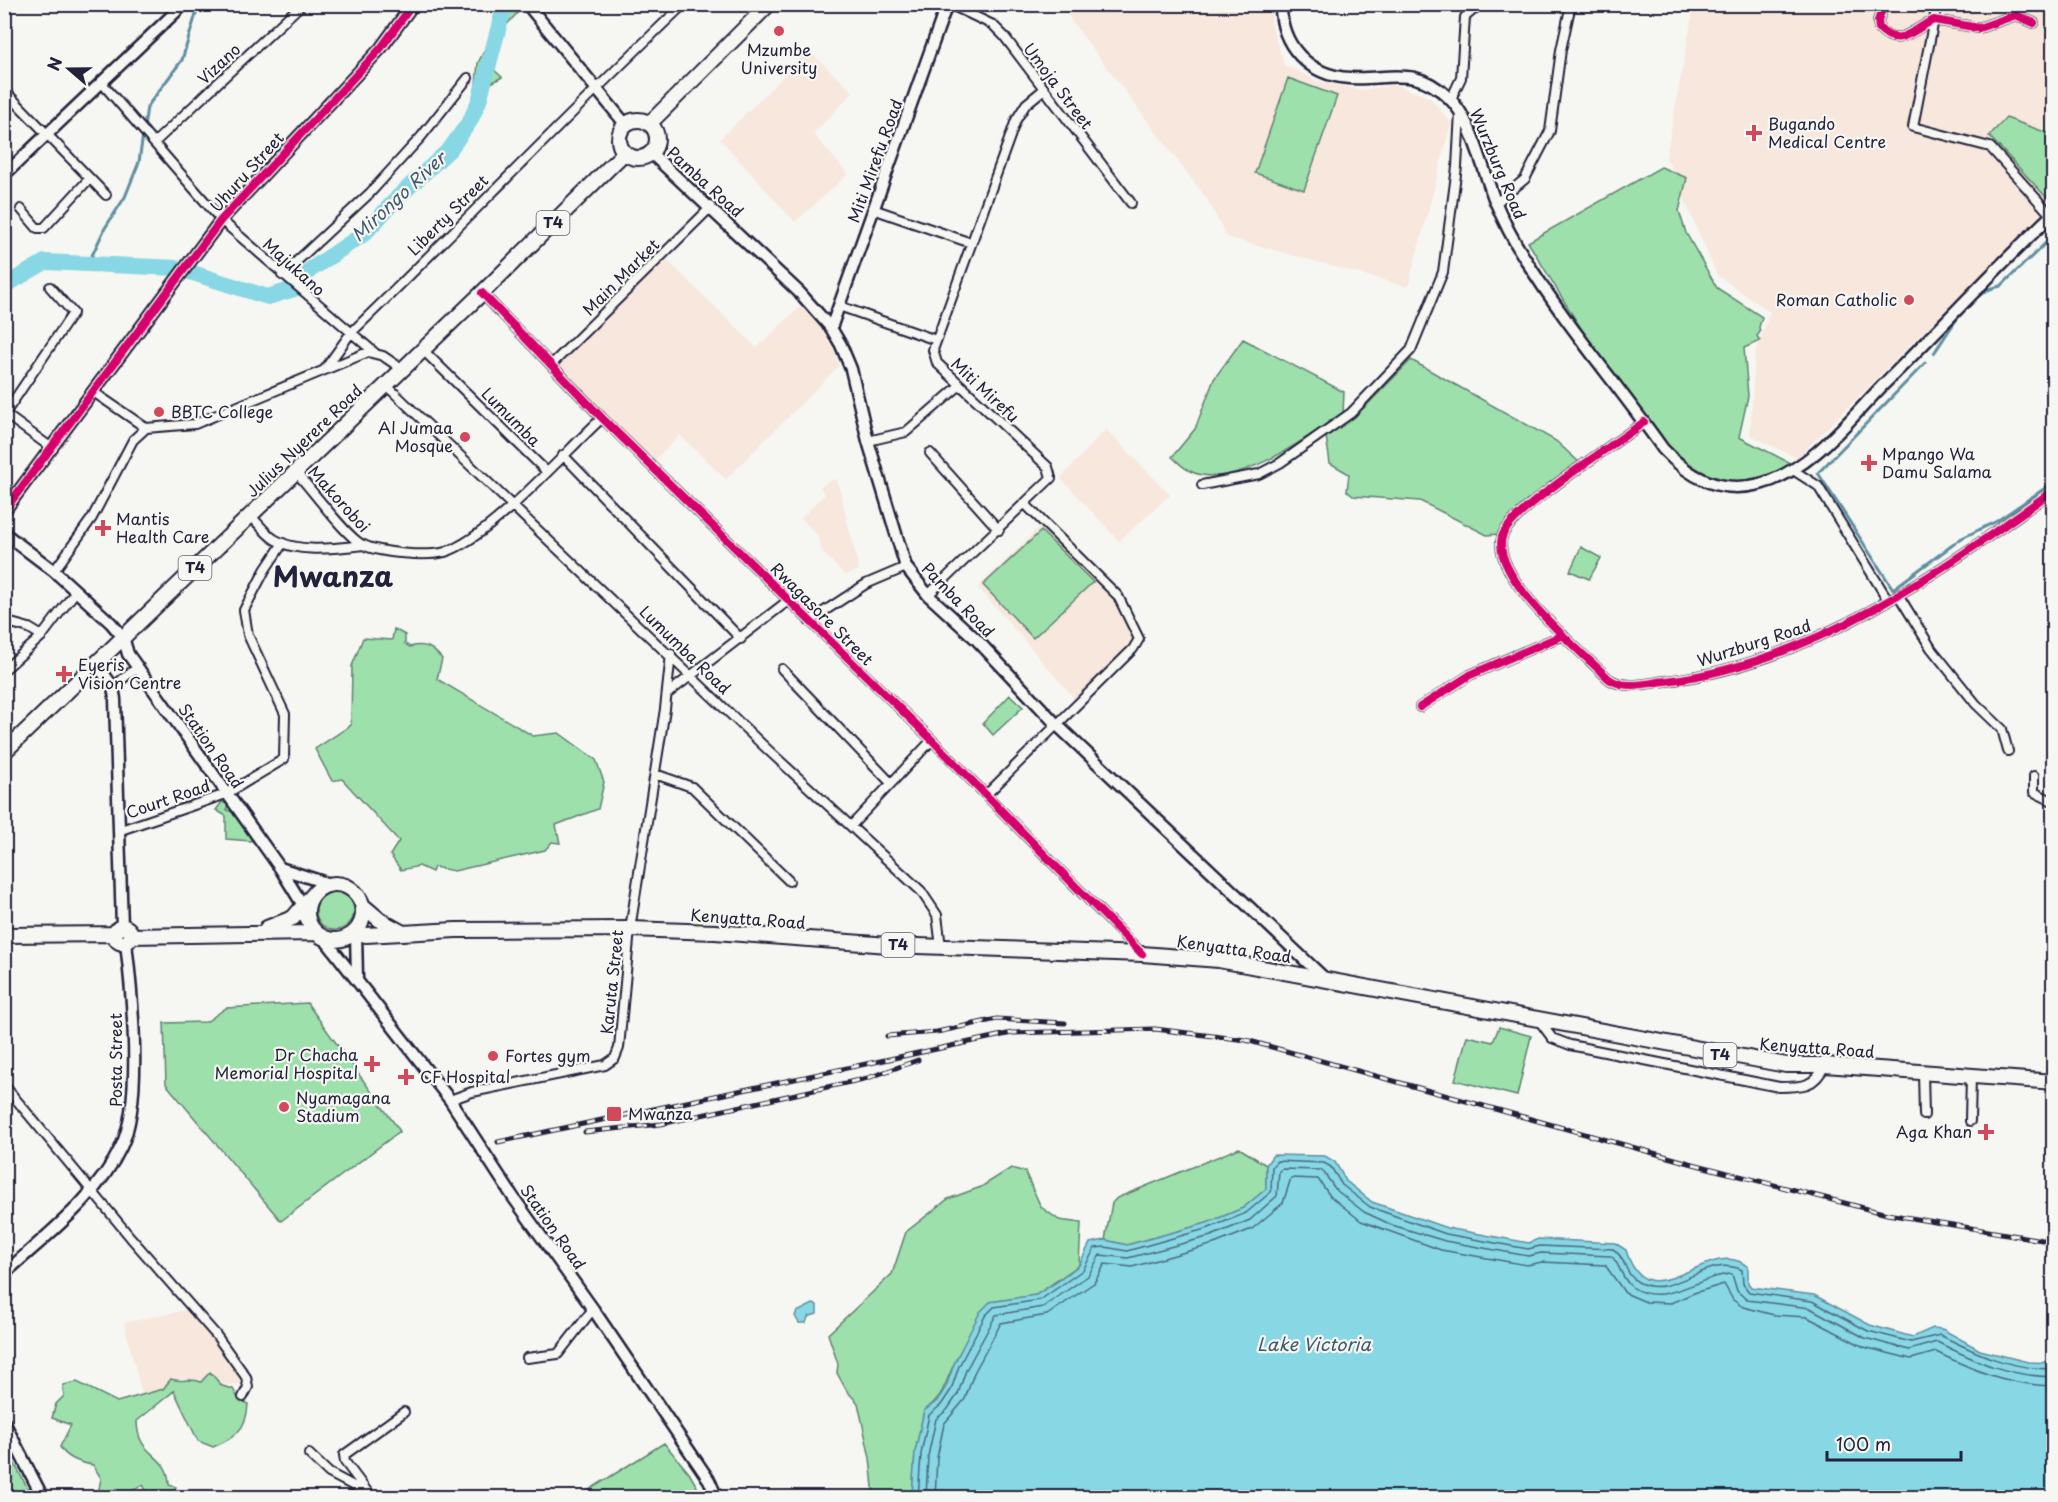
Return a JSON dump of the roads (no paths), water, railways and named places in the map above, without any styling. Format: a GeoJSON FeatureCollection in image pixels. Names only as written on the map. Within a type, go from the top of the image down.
{"type":"FeatureCollection","features":[{"type":"Feature","properties":{"kind":"highway"},"geometry":{"type":"LineString","coordinates":[[649,124],[769,4]]}},
{"type":"Feature","properties":{"kind":"highway"},"geometry":{"type":"LineString","coordinates":[[637,121],[649,124],[656,133],[655,148],[651,153],[640,158],[624,153],[619,139],[626,125],[637,121]]}},
{"type":"Feature","properties":{"kind":"highway","name":"Julius Nyerere Road"},"geometry":{"type":"LineString","coordinates":[[4,752],[482,293],[624,153]]}},
{"type":"Feature","properties":{"kind":"highway"},"geometry":{"type":"LineString","coordinates":[[329,884],[346,886],[353,890],[362,905],[381,921],[401,932]]}},
{"type":"Feature","properties":{"kind":"highway","name":"T4"},"geometry":{"type":"LineString","coordinates":[[251,932],[286,922],[329,884]]}},
{"type":"Feature","properties":{"kind":"highway"},"geometry":{"type":"LineString","coordinates":[[307,905],[311,926],[320,935]]}},
{"type":"Feature","properties":{"kind":"highway"},"geometry":{"type":"LineString","coordinates":[[356,932],[363,914],[362,905]]}},
{"type":"Feature","properties":{"kind":"highway","name":"Kenyatta Road"},"geometry":{"type":"LineString","coordinates":[[356,932],[366,935],[401,932],[630,929],[941,947],[1142,954],[1239,963],[1538,1018],[1736,1058],[1786,1065],[1923,1071],[2054,1082]]}},
{"type":"Feature","properties":{"kind":"highway","name":"T4"},"geometry":{"type":"LineString","coordinates":[[4,935],[59,932],[123,935],[251,932],[320,935],[341,939],[356,932]]}},
{"type":"Feature","properties":{"kind":"main road"},"geometry":{"type":"LineString","coordinates":[[4,175],[184,4]]}},
{"type":"Feature","properties":{"kind":"main road","name":"Uhuru Street"},"geometry":{"type":"LineString","coordinates":[[4,511],[95,393],[221,220],[381,48],[412,4]]}},
{"type":"Feature","properties":{"kind":"main road","name":"Miti Mirefu Road"},"geometry":{"type":"LineString","coordinates":[[831,328],[948,4]]}},
{"type":"Feature","properties":{"kind":"main road","name":"Wurzburg Road"},"geometry":{"type":"LineString","coordinates":[[1281,4],[1285,36],[1294,52],[1320,70],[1352,78],[1393,74],[1412,77],[1434,87],[1451,99],[1460,110],[1496,203],[1525,259],[1644,422],[1679,466],[1703,482],[1728,488],[1740,487],[1760,484],[1793,470],[1852,417],[2052,214]]}},
{"type":"Feature","properties":{"kind":"main road"},"geometry":{"type":"LineString","coordinates":[[529,7],[626,125]]}},
{"type":"Feature","properties":{"kind":"main road","name":"Pamba Road"},"geometry":{"type":"LineString","coordinates":[[651,153],[800,293],[831,328],[851,369],[868,441],[906,567],[927,595],[977,640],[1056,724],[1325,979]]}},
{"type":"Feature","properties":{"kind":"main road"},"geometry":{"type":"LineString","coordinates":[[4,532],[54,571],[123,637]]}},
{"type":"Feature","properties":{"kind":"main road","name":"Station Road"},"geometry":{"type":"LineString","coordinates":[[123,637],[128,654],[307,905]]}},
{"type":"Feature","properties":{"kind":"main road"},"geometry":{"type":"LineString","coordinates":[[96,663],[113,687]]}},
{"type":"Feature","properties":{"kind":"main road","name":"Posta Street"},"geometry":{"type":"LineString","coordinates":[[4,1274],[93,1190],[121,1147],[132,1108],[130,990],[123,935],[113,687]]}},
{"type":"Feature","properties":{"kind":"main road"},"geometry":{"type":"LineString","coordinates":[[280,868],[329,884]]}},
{"type":"Feature","properties":{"kind":"main road"},"geometry":{"type":"LineString","coordinates":[[356,932],[357,978]]}},
{"type":"Feature","properties":{"kind":"main road","name":"Station Road"},"geometry":{"type":"LineString","coordinates":[[320,935],[357,978],[450,1100],[513,1197],[593,1309],[709,1480],[717,1497]]}},
{"type":"Feature","properties":{"kind":"main road"},"geometry":{"type":"LineString","coordinates":[[4,1422],[43,1497]]}},
{"type":"Feature","properties":{"kind":"street","name":"Vizano"},"geometry":{"type":"LineString","coordinates":[[152,141],[302,4]]}},
{"type":"Feature","properties":{"kind":"street","name":"Liberty Street"},"geometry":{"type":"LineString","coordinates":[[325,369],[350,333],[546,141],[597,87],[684,4]]}},
{"type":"Feature","properties":{"kind":"street","name":"Umoja Street"},"geometry":{"type":"LineString","coordinates":[[948,4],[993,25],[1131,203]]}},
{"type":"Feature","properties":{"kind":"street"},"geometry":{"type":"LineString","coordinates":[[1451,99],[1461,78],[1465,17],[1473,8],[1497,4]]}},
{"type":"Feature","properties":{"kind":"street"},"geometry":{"type":"LineString","coordinates":[[1496,203],[1525,179],[1547,139],[1553,114],[1560,50],[1571,4]]}},
{"type":"Feature","properties":{"kind":"street"},"geometry":{"type":"LineString","coordinates":[[1884,4],[1878,26],[1882,32],[1897,37],[1907,38],[1934,20],[1979,28],[2016,15],[2034,23]]}},
{"type":"Feature","properties":{"kind":"street"},"geometry":{"type":"LineString","coordinates":[[1937,4],[1912,127],[1990,147],[2052,214]]}},
{"type":"Feature","properties":{"kind":"street"},"geometry":{"type":"LineString","coordinates":[[284,277],[377,185],[421,137],[468,78]]}},
{"type":"Feature","properties":{"kind":"street","name":"Majukano"},"geometry":{"type":"LineString","coordinates":[[101,82],[221,220],[284,277],[375,353]]}},
{"type":"Feature","properties":{"kind":"street"},"geometry":{"type":"LineString","coordinates":[[4,90],[46,136],[106,195]]}},
{"type":"Feature","properties":{"kind":"street"},"geometry":{"type":"LineString","coordinates":[[839,306],[936,340],[1016,120],[1026,104],[1043,90]]}},
{"type":"Feature","properties":{"kind":"street"},"geometry":{"type":"LineString","coordinates":[[1202,485],[1259,474],[1280,463],[1357,408],[1412,350],[1443,272],[1457,173],[1460,110]]}},
{"type":"Feature","properties":{"kind":"street"},"geometry":{"type":"LineString","coordinates":[[21,209],[37,228],[44,228],[89,179]]}},
{"type":"Feature","properties":{"kind":"street","name":"Main Market"},"geometry":{"type":"LineString","coordinates":[[550,365],[711,207]]}},
{"type":"Feature","properties":{"kind":"street"},"geometry":{"type":"LineString","coordinates":[[873,209],[971,243]]}},
{"type":"Feature","properties":{"kind":"street"},"geometry":{"type":"LineString","coordinates":[[50,287],[73,313],[5,415],[53,449]]}},
{"type":"Feature","properties":{"kind":"street","name":"Rwagasore Street"},"geometry":{"type":"LineString","coordinates":[[482,293],[602,418],[932,740],[1142,954]]}},
{"type":"Feature","properties":{"kind":"street","name":"Miti Mirefu"},"geometry":{"type":"LineString","coordinates":[[927,595],[1026,505],[1051,478],[1051,472],[937,363],[933,350],[936,340]]}},
{"type":"Feature","properties":{"kind":"street","name":"Lumumba"},"geometry":{"type":"LineString","coordinates":[[423,350],[546,471]]}},
{"type":"Feature","properties":{"kind":"street"},"geometry":{"type":"LineString","coordinates":[[54,571],[92,518],[133,440],[146,428],[195,424],[368,352],[375,353],[402,369]]}},
{"type":"Feature","properties":{"kind":"street","name":"Lumumba Road"},"geometry":{"type":"LineString","coordinates":[[386,385],[931,902],[937,915],[941,947]]}},
{"type":"Feature","properties":{"kind":"street"},"geometry":{"type":"LineString","coordinates":[[868,441],[906,432],[959,386]]}},
{"type":"Feature","properties":{"kind":"street"},"geometry":{"type":"LineString","coordinates":[[95,393],[146,428]]}},
{"type":"Feature","properties":{"kind":"street"},"geometry":{"type":"LineString","coordinates":[[513,504],[602,418]]}},
{"type":"Feature","properties":{"kind":"street","name":"Wurzburg Road"},"geometry":{"type":"LineString","coordinates":[[1644,422],[1530,505],[1504,531],[1502,550],[1513,577],[1533,605],[1615,683],[1625,685],[1704,675],[1767,656],[1828,632],[1899,596],[2054,490]]}},
{"type":"Feature","properties":{"kind":"street"},"geometry":{"type":"LineString","coordinates":[[930,453],[999,530]]}},
{"type":"Feature","properties":{"kind":"street"},"geometry":{"type":"LineString","coordinates":[[563,455],[741,639]]}},
{"type":"Feature","properties":{"kind":"street"},"geometry":{"type":"LineString","coordinates":[[1793,470],[1818,486],[1888,600]]}},
{"type":"Feature","properties":{"kind":"street","name":"Makoroboi"},"geometry":{"type":"LineString","coordinates":[[295,471],[364,545]]}},
{"type":"Feature","properties":{"kind":"street","name":"Makoroboi"},"geometry":{"type":"LineString","coordinates":[[250,515],[270,536],[283,543],[308,548],[364,545],[410,553],[445,552],[471,539],[513,504]]}},
{"type":"Feature","properties":{"kind":"street"},"geometry":{"type":"LineString","coordinates":[[986,795],[1133,649],[1139,637],[1118,596],[1026,505]]}},
{"type":"Feature","properties":{"kind":"street","name":"Court Road"},"geometry":{"type":"LineString","coordinates":[[118,831],[226,794],[279,764],[286,753],[285,714],[248,635],[244,610],[283,543]]}},
{"type":"Feature","properties":{"kind":"street"},"geometry":{"type":"LineString","coordinates":[[809,621],[866,584],[906,567]]}},
{"type":"Feature","properties":{"kind":"street"},"geometry":{"type":"LineString","coordinates":[[4,670],[42,636],[76,591]]}},
{"type":"Feature","properties":{"kind":"street"},"geometry":{"type":"LineString","coordinates":[[1899,596],[1930,648],[1976,704],[2002,729],[2008,751]]}},
{"type":"Feature","properties":{"kind":"street"},"geometry":{"type":"LineString","coordinates":[[667,694],[789,600]]}},
{"type":"Feature","properties":{"kind":"street"},"geometry":{"type":"LineString","coordinates":[[4,621],[29,628],[42,636]]}},
{"type":"Feature","properties":{"kind":"street"},"geometry":{"type":"LineString","coordinates":[[1420,707],[1470,675],[1563,635]]}},
{"type":"Feature","properties":{"kind":"street","name":"Karuta Street"},"geometry":{"type":"LineString","coordinates":[[450,1100],[472,1092],[605,1065],[615,1058],[625,1001],[630,929],[667,694],[671,654]]}},
{"type":"Feature","properties":{"kind":"street"},"geometry":{"type":"LineString","coordinates":[[113,687],[140,669]]}},
{"type":"Feature","properties":{"kind":"street"},"geometry":{"type":"LineString","coordinates":[[782,669],[891,783]]}},
{"type":"Feature","properties":{"kind":"street"},"geometry":{"type":"LineString","coordinates":[[851,826],[932,740]]}},
{"type":"Feature","properties":{"kind":"street"},"geometry":{"type":"LineString","coordinates":[[655,774],[692,787],[789,881]]}},
{"type":"Feature","properties":{"kind":"street"},"geometry":{"type":"LineString","coordinates":[[2034,776],[2034,792],[2054,802]]}},
{"type":"Feature","properties":{"kind":"street"},"geometry":{"type":"LineString","coordinates":[[1538,1018],[1552,1038],[1570,1045],[1779,1088],[1808,1086],[1819,1078],[1825,1065]]}},
{"type":"Feature","properties":{"kind":"street"},"geometry":{"type":"LineString","coordinates":[[1923,1071],[1924,1115]]}},
{"type":"Feature","properties":{"kind":"street"},"geometry":{"type":"LineString","coordinates":[[1971,1075],[1971,1121]]}},
{"type":"Feature","properties":{"kind":"street"},"geometry":{"type":"LineString","coordinates":[[4,1084],[131,1238],[189,1301],[246,1377],[248,1387],[243,1397]]}},
{"type":"Feature","properties":{"kind":"street"},"geometry":{"type":"LineString","coordinates":[[527,1358],[558,1354],[593,1309]]}},
{"type":"Feature","properties":{"kind":"street"},"geometry":{"type":"LineString","coordinates":[[370,1496],[352,1474],[344,1459],[347,1451],[404,1412]]}},
{"type":"Feature","properties":{"kind":"street"},"geometry":{"type":"LineString","coordinates":[[309,1454],[329,1473],[370,1496]]}},
{"type":"Feature","properties":{"kind":"street"},"geometry":{"type":"LineString","coordinates":[[347,1483],[352,1474]]}},
{"type":"Feature","properties":{"kind":"water","name":"Lake Victoria"},"geometry":{"type":"Polygon","coordinates":[[[1273,1155],[1325,1156],[1335,1162],[1346,1181],[1372,1202],[1447,1228],[1529,1243],[1538,1239],[1615,1243],[1626,1250],[1636,1271],[1649,1280],[1665,1280],[1716,1261],[1733,1260],[1748,1267],[1748,1283],[1751,1287],[1814,1295],[1870,1325],[1913,1337],[1933,1328],[1942,1329],[1980,1350],[2028,1362],[2053,1363],[2053,1497],[912,1497],[915,1452],[924,1411],[937,1401],[946,1387],[954,1364],[980,1312],[990,1302],[1036,1295],[1079,1265],[1090,1243],[1105,1240],[1127,1245],[1207,1223],[1243,1208],[1266,1189],[1266,1165],[1273,1155]]]}},
{"type":"Feature","properties":{"kind":"water"},"geometry":{"type":"Polygon","coordinates":[[[813,1304],[817,1305],[817,1314],[808,1317],[806,1323],[799,1323],[795,1316],[797,1312],[813,1304]]]}},
{"type":"Feature","properties":{"kind":"waterway"},"geometry":{"type":"LineString","coordinates":[[88,264],[105,228],[125,197],[139,162],[147,107],[182,60],[199,4]]}},
{"type":"Feature","properties":{"kind":"waterway","name":"Mirongo River"},"geometry":{"type":"LineString","coordinates":[[4,286],[45,262],[177,268],[268,297],[294,289],[310,270],[365,233],[398,197],[450,149],[470,121],[479,101],[502,15],[508,4]]}},
{"type":"Feature","properties":{"kind":"waterway"},"geometry":{"type":"LineString","coordinates":[[1934,353],[1954,322],[1971,303],[1990,289],[2001,286],[2054,235]]}},
{"type":"Feature","properties":{"kind":"waterway"},"geometry":{"type":"LineString","coordinates":[[1925,363],[1818,473],[1893,589],[1962,538],[1997,521],[2054,482]]}},
{"type":"Feature","properties":{"kind":"railway"},"geometry":{"type":"LineString","coordinates":[[887,1036],[937,1032],[997,1019],[1065,1023]]}},
{"type":"Feature","properties":{"kind":"railway"},"geometry":{"type":"LineString","coordinates":[[498,1142],[1012,1033],[1155,1029],[1246,1040],[1693,1164],[1887,1214],[2054,1242]]}},
{"type":"Feature","properties":{"kind":"railway"},"geometry":{"type":"LineString","coordinates":[[585,1132],[661,1124],[868,1078],[918,1060]]}},
{"type":"Feature","properties":{"kind":"place","name":"Mzumbe University"},"geometry":{"type":"Point","coordinates":[779,31]}},
{"type":"Feature","properties":{"kind":"place","name":"Bugando Medical Centre"},"geometry":{"type":"Point","coordinates":[1754,133]}},
{"type":"Feature","properties":{"kind":"place","name":"Roman Catholic"},"geometry":{"type":"Point","coordinates":[1909,300]}},
{"type":"Feature","properties":{"kind":"place","name":"BBTC College"},"geometry":{"type":"Point","coordinates":[159,412]}},
{"type":"Feature","properties":{"kind":"place","name":"Al Jumaa Mosque"},"geometry":{"type":"Point","coordinates":[465,437]}},
{"type":"Feature","properties":{"kind":"place","name":"Mpango Wa Damu Salama"},"geometry":{"type":"Point","coordinates":[1869,463]}},
{"type":"Feature","properties":{"kind":"place","name":"Mantis Health Care"},"geometry":{"type":"Point","coordinates":[103,528]}},
{"type":"Feature","properties":{"kind":"place","name":"Eyeris Vision Centre"},"geometry":{"type":"Point","coordinates":[64,674]}},
{"type":"Feature","properties":{"kind":"place","name":"Fortes gym"},"geometry":{"type":"Point","coordinates":[493,1056]}},
{"type":"Feature","properties":{"kind":"place","name":"Dr Chacha Memorial Hospital"},"geometry":{"type":"Point","coordinates":[372,1064]}},
{"type":"Feature","properties":{"kind":"place","name":"CF Hospital"},"geometry":{"type":"Point","coordinates":[406,1077]}},
{"type":"Feature","properties":{"kind":"place","name":"Nyamagana Stadium"},"geometry":{"type":"Point","coordinates":[284,1107]}},
{"type":"Feature","properties":{"kind":"place","name":"Mwanza"},"geometry":{"type":"Point","coordinates":[614,1114]}},
{"type":"Feature","properties":{"kind":"place","name":"Aga Khan"},"geometry":{"type":"Point","coordinates":[1986,1132]}},
{"type":"Feature","properties":{"kind":"district","name":"Mwanza"},"geometry":{"type":"Point","coordinates":[333,577]}}]}
